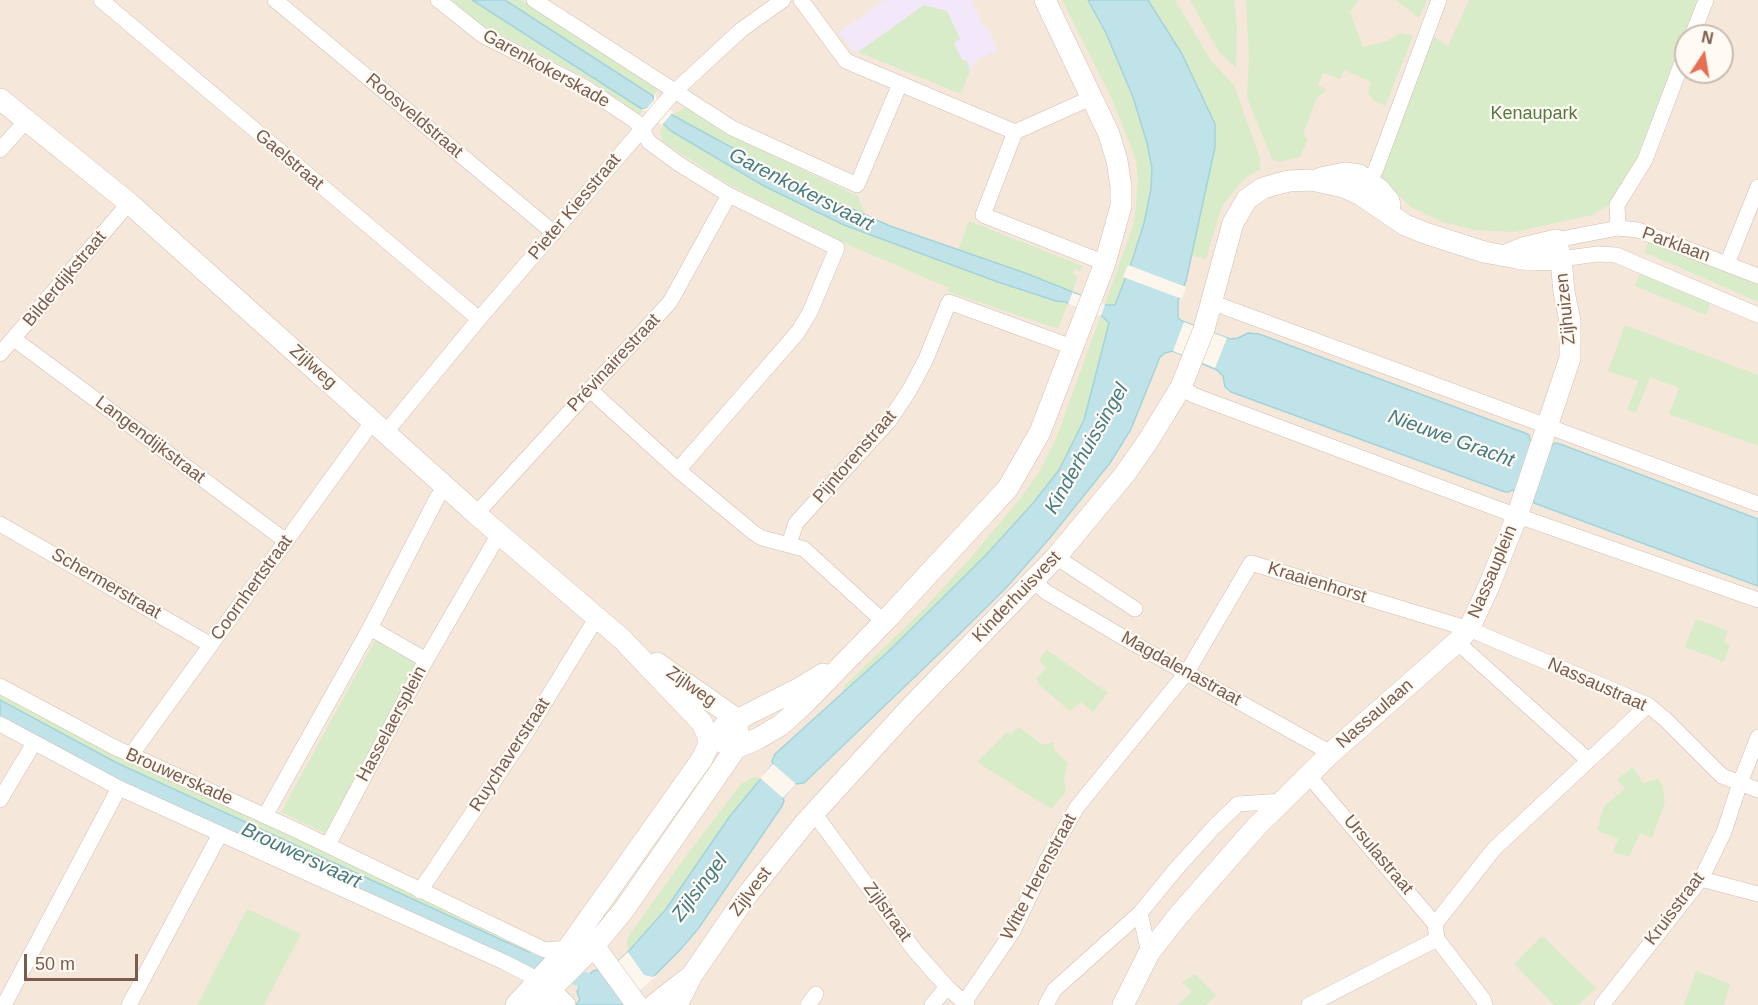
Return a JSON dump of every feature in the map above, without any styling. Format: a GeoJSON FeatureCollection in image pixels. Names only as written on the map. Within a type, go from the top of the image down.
{"type":"FeatureCollection","features":[{"type":"Feature","properties":{"kind":"main road"},"geometry":{"type":"LineString","coordinates":[[516,1005],[555,981],[602,957],[623,910],[736,748],[781,725],[851,657],[1008,488],[1040,432],[1066,345],[1088,305],[1099,260],[1121,206],[1117,161],[1108,134],[1045,0]]}},
{"type":"Feature","properties":{"kind":"main road","name":"Zijlweg"},"geometry":{"type":"LineString","coordinates":[[0,99],[129,202],[476,514],[622,639],[702,723],[708,736]]}},
{"type":"Feature","properties":{"kind":"main road"},"geometry":{"type":"LineString","coordinates":[[1211,302],[1233,223],[1247,199],[1263,188],[1288,181],[1312,180],[1346,173],[1359,175],[1379,189],[1389,201],[1391,215],[1405,225],[1425,233],[1484,252],[1530,260],[1558,249]]}},
{"type":"Feature","properties":{"kind":"main road","name":"Zijhuizen"},"geometry":{"type":"LineString","coordinates":[[1523,494],[1570,358],[1570,321],[1558,249]]}},
{"type":"Feature","properties":{"kind":"main road","name":"Kinderhuisvest"},"geometry":{"type":"LineString","coordinates":[[814,813],[907,711],[1034,581],[1125,474],[1164,417],[1181,387],[1204,329],[1211,302]]}},
{"type":"Feature","properties":{"kind":"main road","name":"Nassauplein"},"geometry":{"type":"LineString","coordinates":[[1463,635],[1489,586],[1517,516],[1523,494]]}},
{"type":"Feature","properties":{"kind":"main road","name":"Nassaulaan"},"geometry":{"type":"LineString","coordinates":[[1123,1005],[1149,953],[1199,891],[1257,826],[1331,753],[1463,635]]}},
{"type":"Feature","properties":{"kind":"main road","name":"Zijlweg"},"geometry":{"type":"LineString","coordinates":[[622,639],[725,710],[738,730],[736,748]]}},
{"type":"Feature","properties":{"kind":"main road"},"geometry":{"type":"LineString","coordinates":[[708,736],[800,688],[851,657]]}},
{"type":"Feature","properties":{"kind":"main road"},"geometry":{"type":"LineString","coordinates":[[708,736],[736,748]]}},
{"type":"Feature","properties":{"kind":"main road"},"geometry":{"type":"LineString","coordinates":[[555,981],[690,778],[708,746],[708,736]]}},
{"type":"Feature","properties":{"kind":"main road","name":"Zijlvest"},"geometry":{"type":"LineString","coordinates":[[677,1005],[692,975],[747,895],[814,813]]}},
{"type":"Feature","properties":{"kind":"main road"},"geometry":{"type":"LineString","coordinates":[[602,957],[635,1002]]}},
{"type":"Feature","properties":{"kind":"main road","name":"Zijlvest"},"geometry":{"type":"LineString","coordinates":[[654,1005],[692,975]]}},
{"type":"Feature","properties":{"kind":"street","name":"Gaelstraat"},"geometry":{"type":"LineString","coordinates":[[101,0],[479,319]]}},
{"type":"Feature","properties":{"kind":"street","name":"Roosveldstraat"},"geometry":{"type":"LineString","coordinates":[[275,0],[554,233]]}},
{"type":"Feature","properties":{"kind":"street","name":"Garenkokerskade"},"geometry":{"type":"LineString","coordinates":[[438,0],[482,35],[586,88],[635,121],[647,123],[649,142],[679,164],[729,195],[837,248],[810,312],[798,332],[678,470]]}},
{"type":"Feature","properties":{"kind":"street"},"geometry":{"type":"LineString","coordinates":[[536,0],[669,98],[857,186],[900,84]]}},
{"type":"Feature","properties":{"kind":"street","name":"Pieter Kiesstraat"},"geometry":{"type":"LineString","coordinates":[[379,426],[479,319],[669,98],[741,30],[783,0]]}},
{"type":"Feature","properties":{"kind":"street"},"geometry":{"type":"LineString","coordinates":[[801,0],[846,61],[1015,132]]}},
{"type":"Feature","properties":{"kind":"street"},"geometry":{"type":"LineString","coordinates":[[1368,182],[1439,0]]}},
{"type":"Feature","properties":{"kind":"street"},"geometry":{"type":"LineString","coordinates":[[1697,24],[1706,0]]}},
{"type":"Feature","properties":{"kind":"street"},"geometry":{"type":"LineString","coordinates":[[1618,228],[1617,205],[1646,159],[1674,84]]}},
{"type":"Feature","properties":{"kind":"street"},"geometry":{"type":"LineString","coordinates":[[1091,95],[1082,102],[1015,132],[983,215],[1099,260]]}},
{"type":"Feature","properties":{"kind":"street"},"geometry":{"type":"LineString","coordinates":[[0,150],[26,121]]}},
{"type":"Feature","properties":{"kind":"street"},"geometry":{"type":"LineString","coordinates":[[1727,264],[1758,187]]}},
{"type":"Feature","properties":{"kind":"street","name":"Prévinairestraat"},"geometry":{"type":"LineString","coordinates":[[476,514],[670,302],[729,195]]}},
{"type":"Feature","properties":{"kind":"street","name":"Bilderdijkstraat"},"geometry":{"type":"LineString","coordinates":[[0,354],[129,202]]}},
{"type":"Feature","properties":{"kind":"street","name":"Parklaan"},"geometry":{"type":"LineString","coordinates":[[1558,249],[1618,228],[1638,230],[1758,276]]}},
{"type":"Feature","properties":{"kind":"street","name":"Parklaan"},"geometry":{"type":"LineString","coordinates":[[1558,249],[1616,255],[1758,315]]}},
{"type":"Feature","properties":{"kind":"street"},"geometry":{"type":"LineString","coordinates":[[1211,302],[1543,435],[1758,504]]}},
{"type":"Feature","properties":{"kind":"street","name":"Pijntorenstraat"},"geometry":{"type":"LineString","coordinates":[[789,544],[796,523],[889,421],[909,391],[926,358],[949,303],[1066,345]]}},
{"type":"Feature","properties":{"kind":"street","name":"Langendijkstraat"},"geometry":{"type":"LineString","coordinates":[[14,339],[286,541]]}},
{"type":"Feature","properties":{"kind":"street"},"geometry":{"type":"LineString","coordinates":[[1181,387],[1193,395],[1517,516],[1758,600]]}},
{"type":"Feature","properties":{"kind":"street"},"geometry":{"type":"LineString","coordinates":[[589,389],[678,470],[754,533],[762,538],[804,549],[884,622]]}},
{"type":"Feature","properties":{"kind":"street","name":"Coornhertstraat"},"geometry":{"type":"LineString","coordinates":[[131,755],[286,541],[379,426]]}},
{"type":"Feature","properties":{"kind":"street"},"geometry":{"type":"LineString","coordinates":[[265,816],[370,628],[437,498],[446,486]]}},
{"type":"Feature","properties":{"kind":"street","name":"Schermerstraat"},"geometry":{"type":"LineString","coordinates":[[0,524],[211,645]]}},
{"type":"Feature","properties":{"kind":"street"},"geometry":{"type":"LineString","coordinates":[[426,660],[499,534]]}},
{"type":"Feature","properties":{"kind":"street"},"geometry":{"type":"LineString","coordinates":[[1056,557],[1135,609]]}},
{"type":"Feature","properties":{"kind":"street","name":"Kraaienhorst"},"geometry":{"type":"LineString","coordinates":[[1187,672],[1251,562],[1463,635]]}},
{"type":"Feature","properties":{"kind":"street","name":"Magdalenastraat"},"geometry":{"type":"LineString","coordinates":[[1034,581],[1046,592],[1131,642],[1331,753]]}},
{"type":"Feature","properties":{"kind":"street","name":"Ruychaverstraat"},"geometry":{"type":"LineString","coordinates":[[420,891],[526,733],[597,617]]}},
{"type":"Feature","properties":{"kind":"street","name":"Hasselaersplein"},"geometry":{"type":"LineString","coordinates":[[328,845],[426,660],[370,628]]}},
{"type":"Feature","properties":{"kind":"street"},"geometry":{"type":"LineString","coordinates":[[1463,635],[1588,760]]}},
{"type":"Feature","properties":{"kind":"street","name":"Nassaustraat"},"geometry":{"type":"LineString","coordinates":[[1463,635],[1648,705],[1722,776],[1758,790]]}},
{"type":"Feature","properties":{"kind":"street","name":"Witte Herenstraat"},"geometry":{"type":"LineString","coordinates":[[965,1004],[1013,931],[1047,860],[1077,807],[1187,672]]}},
{"type":"Feature","properties":{"kind":"street","name":"Brouwerskade"},"geometry":{"type":"LineString","coordinates":[[0,686],[131,755],[328,845],[545,950],[555,981]]}},
{"type":"Feature","properties":{"kind":"street"},"geometry":{"type":"LineString","coordinates":[[1309,1005],[1436,932],[1494,849],[1648,705]]}},
{"type":"Feature","properties":{"kind":"street"},"geometry":{"type":"LineString","coordinates":[[0,724],[119,788],[515,967],[555,981]]}},
{"type":"Feature","properties":{"kind":"street","name":"Kruisstraat"},"geometry":{"type":"LineString","coordinates":[[1602,1005],[1701,879],[1724,832],[1758,737]]}},
{"type":"Feature","properties":{"kind":"street"},"geometry":{"type":"LineString","coordinates":[[0,800],[34,742]]}},
{"type":"Feature","properties":{"kind":"street","name":"Ursulastraat"},"geometry":{"type":"LineString","coordinates":[[1309,776],[1436,932],[1485,1005]]}},
{"type":"Feature","properties":{"kind":"street"},"geometry":{"type":"LineString","coordinates":[[4,1005],[119,788]]}},
{"type":"Feature","properties":{"kind":"street"},"geometry":{"type":"LineString","coordinates":[[1046,1005],[1054,990],[1140,913],[1191,852],[1238,804],[1283,801]]}},
{"type":"Feature","properties":{"kind":"street","name":"Zijlstraat"},"geometry":{"type":"LineString","coordinates":[[814,813],[915,951],[965,1004]]}},
{"type":"Feature","properties":{"kind":"street"},"geometry":{"type":"LineString","coordinates":[[129,1005],[220,834]]}},
{"type":"Feature","properties":{"kind":"street"},"geometry":{"type":"LineString","coordinates":[[1701,879],[1758,894]]}},
{"type":"Feature","properties":{"kind":"street"},"geometry":{"type":"LineString","coordinates":[[1140,913],[1149,953]]}},
{"type":"Feature","properties":{"kind":"street"},"geometry":{"type":"LineString","coordinates":[[932,1005],[947,987]]}},
{"type":"Feature","properties":{"kind":"shaded area"},"geometry":{"type":"Polygon","coordinates":[[[0,0],[1758,0],[1758,1005],[0,1005],[0,0]]]}},
{"type":"Feature","properties":{"kind":"shaded area"},"geometry":{"type":"Polygon","coordinates":[[[886,0],[971,0],[998,50],[975,61],[961,94],[851,49],[839,32],[886,0]]]}},
{"type":"Feature","properties":{"kind":"green space"},"geometry":{"type":"Polygon","coordinates":[[[450,0],[472,0],[643,110],[640,114],[588,79],[482,25],[450,0]]]}},
{"type":"Feature","properties":{"kind":"green space"},"geometry":{"type":"Polygon","coordinates":[[[505,0],[521,0],[659,88],[654,94],[654,100],[505,0]]]}},
{"type":"Feature","properties":{"kind":"green space"},"geometry":{"type":"Polygon","coordinates":[[[1062,0],[1088,0],[1106,33],[1133,97],[1152,168],[1151,189],[1144,223],[1109,323],[1084,420],[1059,470],[1034,502],[986,555],[841,695],[845,685],[921,612],[966,563],[1020,499],[1040,471],[1056,439],[1134,222],[1138,181],[1136,160],[1111,97],[1062,0]]]}},
{"type":"Feature","properties":{"kind":"green space"},"geometry":{"type":"Polygon","coordinates":[[[1148,0],[1175,0],[1211,61],[1234,85],[1260,158],[1260,169],[1244,179],[1222,206],[1206,259],[1191,255],[1215,147],[1215,124],[1148,0]]]}},
{"type":"Feature","properties":{"kind":"green space"},"geometry":{"type":"Polygon","coordinates":[[[1190,0],[1234,0],[1237,27],[1236,68],[1219,52],[1190,0]]]}},
{"type":"Feature","properties":{"kind":"green space"},"geometry":{"type":"Polygon","coordinates":[[[1246,0],[1359,0],[1350,12],[1363,47],[1387,41],[1400,33],[1413,36],[1385,106],[1373,100],[1368,93],[1371,82],[1344,70],[1340,79],[1323,73],[1318,85],[1327,90],[1317,98],[1303,134],[1308,139],[1300,157],[1279,162],[1272,159],[1247,98],[1249,56],[1246,0]]]}},
{"type":"Feature","properties":{"kind":"green space"},"geometry":{"type":"Polygon","coordinates":[[[1396,0],[1427,0],[1419,18],[1396,0]]]}},
{"type":"Feature","properties":{"kind":"green space","name":"Kenaupark"},"geometry":{"type":"Polygon","coordinates":[[[1469,0],[1699,0],[1690,24],[1674,24],[1674,63],[1636,160],[1609,205],[1592,215],[1515,232],[1475,230],[1442,222],[1411,207],[1381,179],[1390,147],[1432,35],[1448,46],[1469,0]]]}},
{"type":"Feature","properties":{"kind":"green space"},"geometry":{"type":"Polygon","coordinates":[[[924,5],[947,11],[960,39],[954,43],[962,60],[967,61],[970,71],[961,94],[858,52],[924,5]]]}},
{"type":"Feature","properties":{"kind":"green space"},"geometry":{"type":"Polygon","coordinates":[[[685,108],[727,134],[858,196],[865,214],[770,170],[672,115],[685,108]]]}},
{"type":"Feature","properties":{"kind":"green space"},"geometry":{"type":"Polygon","coordinates":[[[664,123],[671,131],[764,186],[844,225],[998,282],[1068,303],[1058,329],[948,291],[949,288],[849,245],[730,185],[663,142],[660,133],[664,123]]]}},
{"type":"Feature","properties":{"kind":"green space"},"geometry":{"type":"Polygon","coordinates":[[[969,221],[1083,266],[1080,271],[1074,269],[1073,274],[1078,276],[1072,293],[1028,274],[958,250],[969,221]]]}},
{"type":"Feature","properties":{"kind":"green space"},"geometry":{"type":"Polygon","coordinates":[[[1649,240],[1758,285],[1758,302],[1644,252],[1649,240]]]}},
{"type":"Feature","properties":{"kind":"green space"},"geometry":{"type":"Polygon","coordinates":[[[1640,273],[1711,301],[1706,315],[1635,286],[1640,273]]]}},
{"type":"Feature","properties":{"kind":"green space"},"geometry":{"type":"Polygon","coordinates":[[[1625,325],[1758,375],[1758,446],[1669,414],[1679,388],[1650,377],[1636,413],[1627,410],[1638,381],[1608,371],[1625,325]]]}},
{"type":"Feature","properties":{"kind":"green space"},"geometry":{"type":"Polygon","coordinates":[[[1696,619],[1728,631],[1724,642],[1730,645],[1724,662],[1685,647],[1696,619]]]}},
{"type":"Feature","properties":{"kind":"green space"},"geometry":{"type":"Polygon","coordinates":[[[377,637],[418,660],[325,833],[281,812],[377,637]]]}},
{"type":"Feature","properties":{"kind":"green space"},"geometry":{"type":"Polygon","coordinates":[[[1047,650],[1108,693],[1093,712],[1081,702],[1070,711],[1038,684],[1036,679],[1046,668],[1039,660],[1047,650]]]}},
{"type":"Feature","properties":{"kind":"green space"},"geometry":{"type":"Polygon","coordinates":[[[0,691],[497,933],[494,937],[117,763],[0,700],[0,691]]]}},
{"type":"Feature","properties":{"kind":"green space"},"geometry":{"type":"Polygon","coordinates":[[[1018,727],[1043,745],[1053,742],[1055,751],[1068,763],[1064,779],[1066,792],[1051,809],[977,762],[1007,732],[1011,734],[1018,727]]]}},
{"type":"Feature","properties":{"kind":"green space"},"geometry":{"type":"Polygon","coordinates":[[[1633,767],[1643,783],[1658,779],[1662,784],[1665,802],[1652,838],[1640,833],[1629,857],[1613,852],[1618,839],[1597,830],[1604,806],[1625,789],[1617,779],[1633,767]]]}},
{"type":"Feature","properties":{"kind":"green space"},"geometry":{"type":"Polygon","coordinates":[[[753,777],[760,778],[730,816],[666,909],[628,952],[627,940],[630,934],[741,784],[753,777]]]}},
{"type":"Feature","properties":{"kind":"green space"},"geometry":{"type":"Polygon","coordinates":[[[247,909],[301,934],[264,1005],[197,1005],[247,909]]]}},
{"type":"Feature","properties":{"kind":"green space"},"geometry":{"type":"Polygon","coordinates":[[[1542,936],[1596,988],[1578,1005],[1554,1005],[1514,964],[1542,936]]]}},
{"type":"Feature","properties":{"kind":"green space"},"geometry":{"type":"Polygon","coordinates":[[[1696,971],[1730,984],[1724,1005],[1684,1005],[1696,971]]]}},
{"type":"Feature","properties":{"kind":"green space"},"geometry":{"type":"Polygon","coordinates":[[[1195,974],[1216,995],[1206,1005],[1178,1005],[1192,991],[1182,983],[1195,974]]]}},
{"type":"Feature","properties":{"kind":"water"},"geometry":{"type":"Polygon","coordinates":[[[472,0],[505,0],[653,96],[654,101],[672,115],[808,189],[890,226],[1028,274],[1105,305],[1115,305],[1144,223],[1151,189],[1152,168],[1133,97],[1106,33],[1088,0],[1148,0],[1182,54],[1215,124],[1215,147],[1186,281],[1178,301],[1178,318],[1230,339],[1248,333],[1259,334],[1525,433],[1529,435],[1530,440],[1551,447],[1555,443],[1560,444],[1758,519],[1758,586],[1534,503],[1533,497],[1512,490],[1505,492],[1231,392],[1225,387],[1223,376],[1217,370],[1173,351],[1165,353],[1160,357],[1131,429],[1110,463],[1049,539],[1005,589],[946,647],[804,783],[795,784],[783,798],[782,806],[698,929],[680,950],[625,1005],[575,1005],[580,1000],[577,992],[580,984],[593,971],[605,973],[628,952],[666,909],[730,816],[773,764],[775,754],[889,651],[986,555],[1034,502],[1059,470],[1084,420],[1109,323],[1101,315],[998,282],[844,225],[764,186],[671,131],[647,108],[642,109],[472,0]]]}},
{"type":"Feature","properties":{"kind":"water"},"geometry":{"type":"Polygon","coordinates":[[[0,700],[117,763],[530,953],[522,964],[113,779],[0,718],[0,700]]]}},
{"type":"Feature","properties":{"kind":"pier"},"geometry":{"type":"Polygon","coordinates":[[[654,94],[673,112],[662,125],[646,111],[641,110],[647,108],[654,100],[654,94]]]}},
{"type":"Feature","properties":{"kind":"pier"},"geometry":{"type":"Polygon","coordinates":[[[1128,265],[1186,287],[1182,299],[1123,277],[1128,265]]]}},
{"type":"Feature","properties":{"kind":"pier"},"geometry":{"type":"Polygon","coordinates":[[[1073,291],[1073,293],[1105,304],[1101,316],[1068,304],[1073,291]]]}},
{"type":"Feature","properties":{"kind":"pier"},"geometry":{"type":"Polygon","coordinates":[[[1184,322],[1227,338],[1215,368],[1173,351],[1184,322]]]}},
{"type":"Feature","properties":{"kind":"pier"},"geometry":{"type":"Polygon","coordinates":[[[773,764],[796,784],[783,798],[760,778],[773,764]]]}},
{"type":"Feature","properties":{"kind":"pier"},"geometry":{"type":"Polygon","coordinates":[[[628,952],[644,975],[652,977],[657,975],[625,1005],[605,973],[628,952]]]}},
{"type":"Feature","properties":{"kind":"waterway","name":"Brouwersvaart"},"geometry":{"type":"LineString","coordinates":[[505,951],[587,981],[601,994]]}},
{"type":"Feature","properties":{"kind":"water label","name":"Garenkokersvaart"},"geometry":{"type":"Point","coordinates":[801,190]}},
{"type":"Feature","properties":{"kind":"water label","name":"Nieuwe Gracht"},"geometry":{"type":"Point","coordinates":[1451,439]}},
{"type":"Feature","properties":{"kind":"water label","name":"Kinderhuissingel"},"geometry":{"type":"Point","coordinates":[1087,449]}},
{"type":"Feature","properties":{"kind":"water label","name":"Zijlsingel"},"geometry":{"type":"Point","coordinates":[700,888]}}]}
